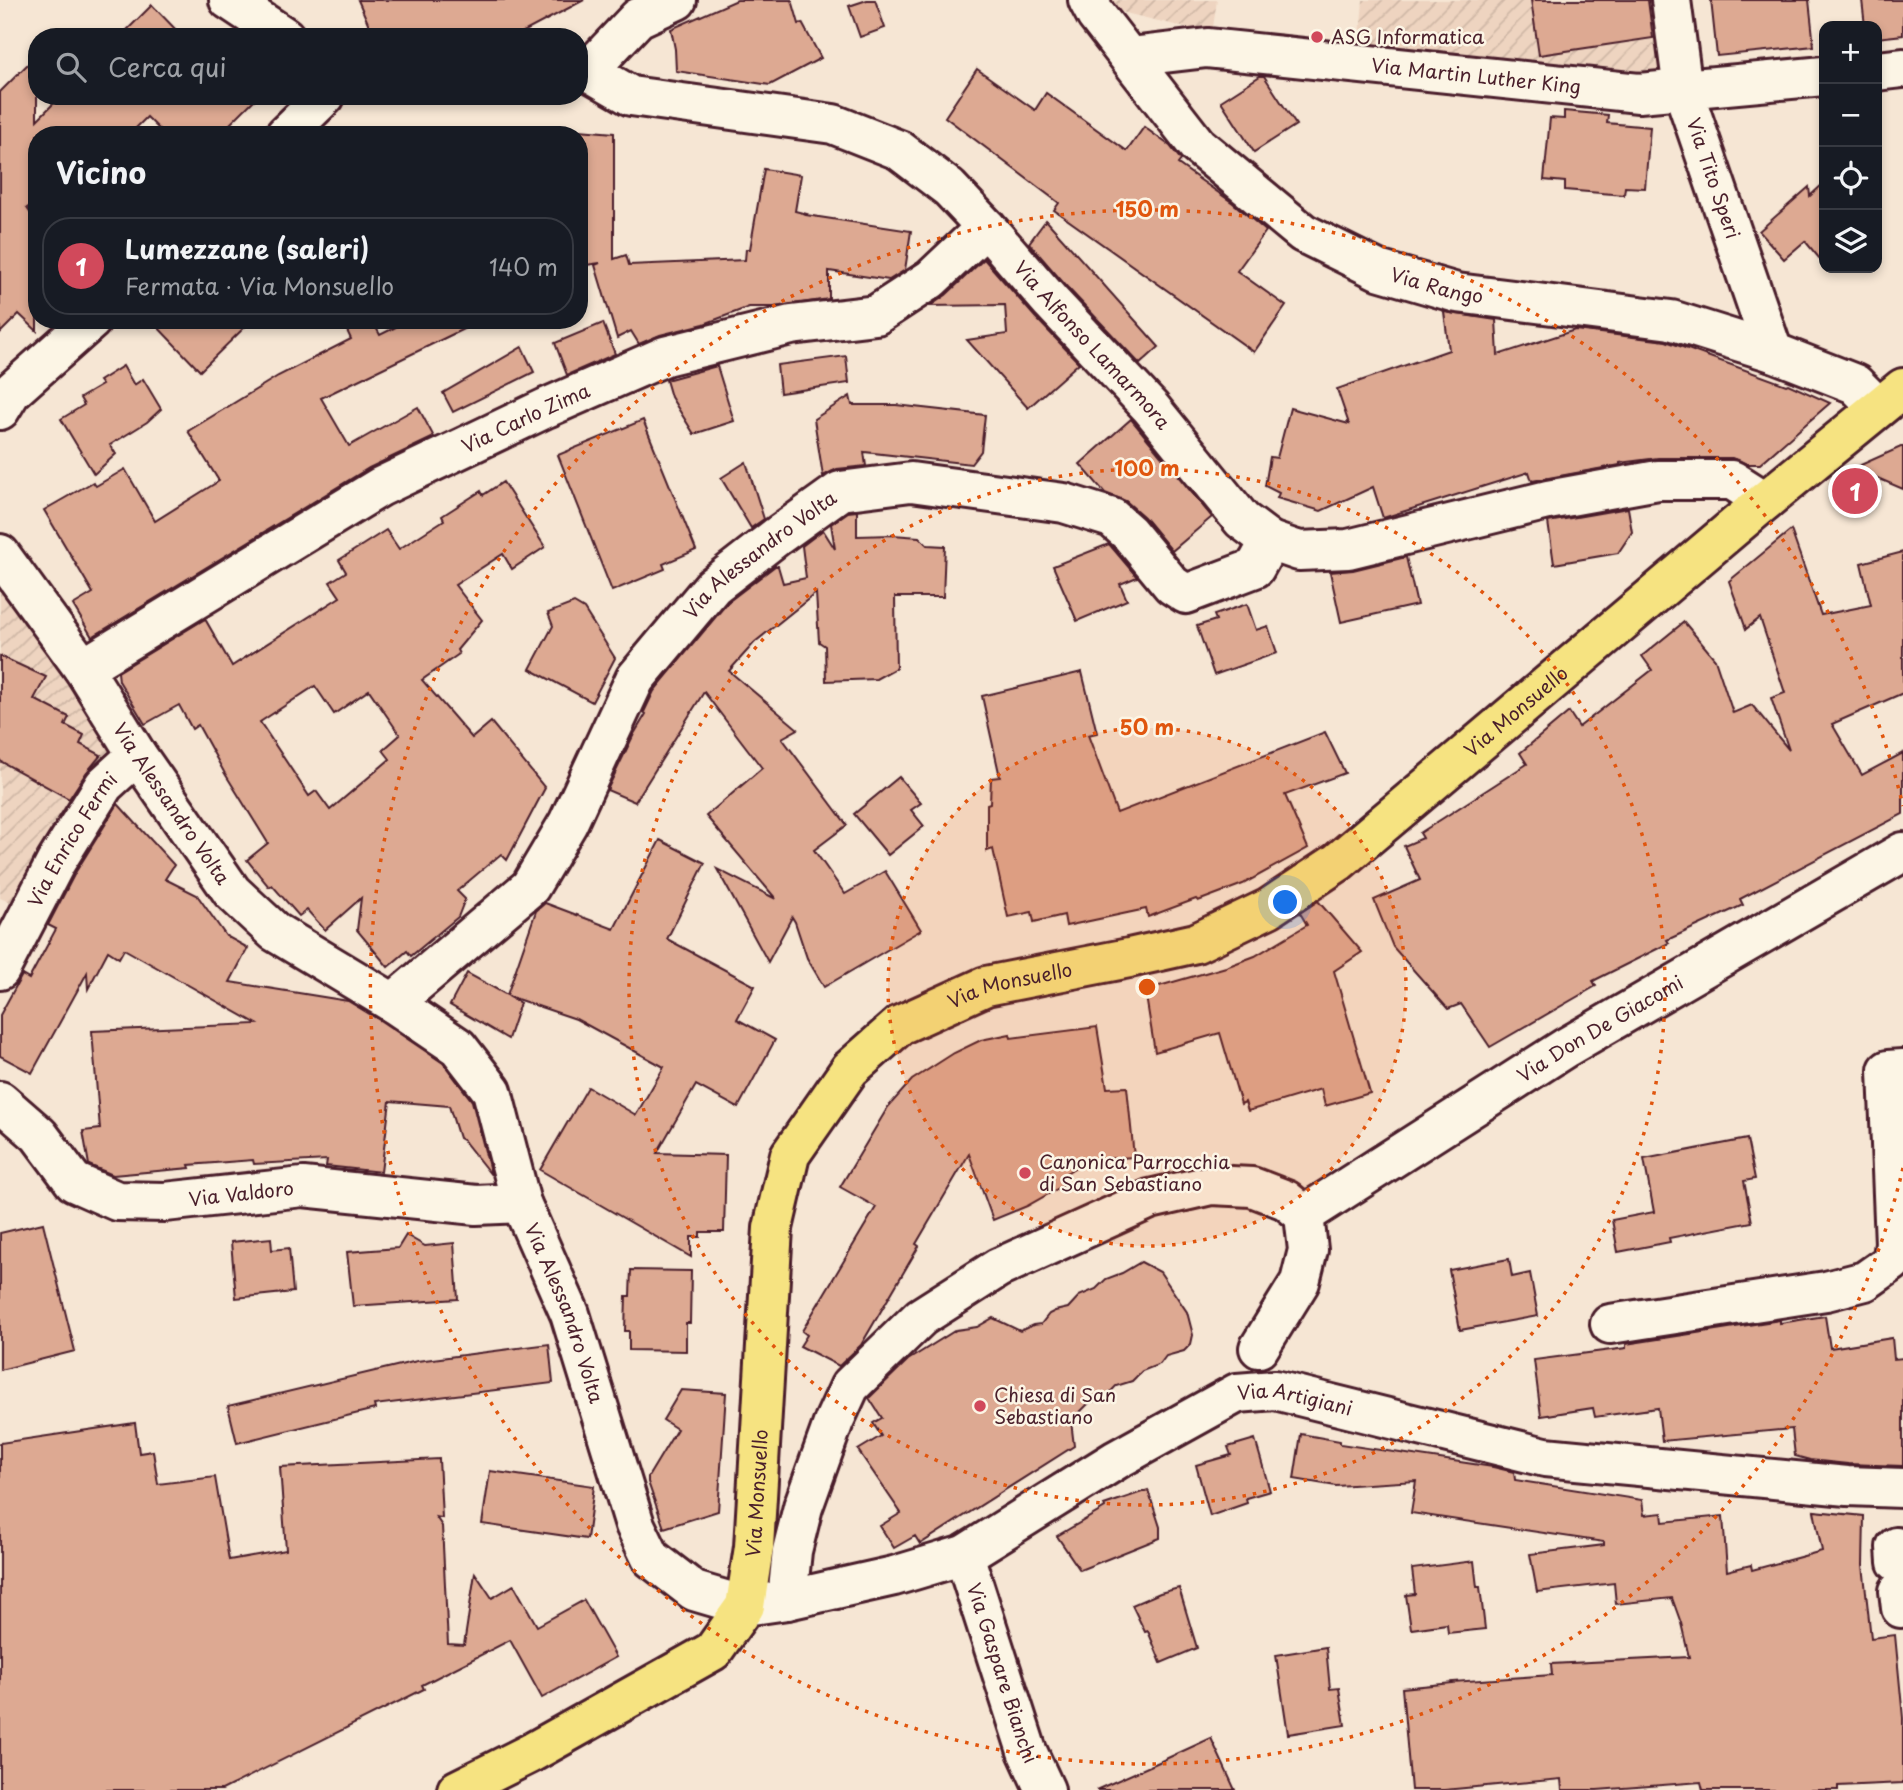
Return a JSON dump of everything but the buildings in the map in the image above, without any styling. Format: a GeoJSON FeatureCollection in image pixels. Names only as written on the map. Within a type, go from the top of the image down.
{"type":"FeatureCollection","features":[{"type":"Feature","properties":{"kind":"main road","name":"Via Monsuello"},"geometry":{"type":"LineString","coordinates":[[457,1790],[529,1754],[713,1651],[745,1606],[754,1547],[773,1228],[790,1155],[850,1069],[900,1025],[986,986],[1196,943],[1269,908],[1338,862],[1765,501],[1893,402]]}},
{"type":"Feature","properties":{"kind":"street"},"geometry":{"type":"LineString","coordinates":[[229,0],[271,28]]}},
{"type":"Feature","properties":{"kind":"street"},"geometry":{"type":"LineString","coordinates":[[588,67],[638,18],[677,0]]}},
{"type":"Feature","properties":{"kind":"street","name":"Via Rango"},"geometry":{"type":"LineString","coordinates":[[1088,0],[1096,15],[1197,145],[1303,233],[1378,270],[1457,293],[1671,320],[1773,352],[1893,402]]}},
{"type":"Feature","properties":{"kind":"street","name":"Via Tito Speri"},"geometry":{"type":"LineString","coordinates":[[1671,0],[1683,90],[1773,352]]}},
{"type":"Feature","properties":{"kind":"street","name":"Via Martin Luther King"},"geometry":{"type":"LineString","coordinates":[[1130,57],[1207,48],[1639,93],[1819,76]]}},
{"type":"Feature","properties":{"kind":"street"},"geometry":{"type":"LineString","coordinates":[[1882,70],[1903,68]]}},
{"type":"Feature","properties":{"kind":"street","name":"Via Alfonso Lamarmora"},"geometry":{"type":"LineString","coordinates":[[588,73],[631,96],[833,124],[899,149],[948,188],[986,227],[1051,302],[1151,408],[1242,520],[1269,541],[1299,551],[1349,550],[1548,500],[1658,480],[1732,480],[1765,501]]}},
{"type":"Feature","properties":{"kind":"street"},"geometry":{"type":"LineString","coordinates":[[294,126],[316,105]]}},
{"type":"Feature","properties":{"kind":"street","name":"Via Carlo Zima"},"geometry":{"type":"LineString","coordinates":[[83,668],[380,487],[546,408],[665,356],[791,325],[877,315],[931,279],[986,227]]}},
{"type":"Feature","properties":{"kind":"street"},"geometry":{"type":"LineString","coordinates":[[0,410],[11,393],[82,329]]}},
{"type":"Feature","properties":{"kind":"street","name":"Via Alessandro Volta"},"geometry":{"type":"LineString","coordinates":[[393,1003],[530,887],[568,823],[635,679],[713,586],[840,491],[911,482],[1064,503],[1112,518],[1129,533],[1172,585],[1186,594],[1255,568],[1269,541]]}},
{"type":"Feature","properties":{"kind":"street","name":"Via Alessandro Volta"},"geometry":{"type":"LineString","coordinates":[[0,554],[83,668],[137,755],[232,892],[275,932],[393,1003],[458,1047],[492,1091],[521,1203],[570,1314],[635,1525],[650,1558],[694,1591],[745,1606]]}},
{"type":"Feature","properties":{"kind":"street","name":"Via Enrico Fermi"},"geometry":{"type":"LineString","coordinates":[[0,970],[56,862],[104,785],[137,755]]}},
{"type":"Feature","properties":{"kind":"street","name":"Via Don De Giacomi"},"geometry":{"type":"LineString","coordinates":[[1304,1215],[1565,1048],[1903,852]]}},
{"type":"Feature","properties":{"kind":"street"},"geometry":{"type":"LineString","coordinates":[[1610,1324],[1826,1291],[1865,1281],[1897,1263],[1888,1070],[1903,1069]]}},
{"type":"Feature","properties":{"kind":"street","name":"Via Valdoro"},"geometry":{"type":"LineString","coordinates":[[0,1101],[39,1135],[74,1182],[117,1201],[166,1202],[303,1187],[476,1205],[521,1203]]}},
{"type":"Feature","properties":{"kind":"street"},"geometry":{"type":"LineString","coordinates":[[787,1600],[792,1551],[803,1507],[850,1386],[921,1317],[998,1268],[1150,1199],[1211,1185],[1252,1187],[1286,1200],[1304,1215],[1308,1250],[1300,1282],[1259,1348]]}},
{"type":"Feature","properties":{"kind":"street","name":"Via Artigiani"},"geometry":{"type":"LineString","coordinates":[[745,1606],[787,1600],[894,1576],[977,1547],[1116,1460],[1237,1393],[1275,1390],[1545,1457],[1847,1486],[1898,1542]]}},
{"type":"Feature","properties":{"kind":"street","name":"Via Gaspare Bianchi"},"geometry":{"type":"LineString","coordinates":[[977,1547],[1027,1751],[1045,1790]]}},
{"type":"Feature","properties":{"kind":"shaded area"},"geometry":{"type":"Polygon","coordinates":[[[1110,0],[1217,0],[1212,34],[1117,11],[1110,0]]]}},
{"type":"Feature","properties":{"kind":"shaded area"},"geometry":{"type":"Polygon","coordinates":[[[1363,0],[1658,0],[1667,74],[1359,49],[1363,0]]]}},
{"type":"Feature","properties":{"kind":"shaded area"},"geometry":{"type":"Polygon","coordinates":[[[0,582],[118,754],[21,907],[0,898],[0,582]]]}},
{"type":"Feature","properties":{"kind":"place","name":"ASG Informatica"},"geometry":{"type":"Point","coordinates":[1317,37]}},
{"type":"Feature","properties":{"kind":"place","name":"Lumezzane (saleri)"},"geometry":{"type":"Point","coordinates":[1855,491]}},
{"type":"Feature","properties":{"kind":"place","name":"Canonica Parrocchia di San Sebastiano"},"geometry":{"type":"Point","coordinates":[1025,1173]}},
{"type":"Feature","properties":{"kind":"place","name":"Chiesa di San Sebastiano"},"geometry":{"type":"Point","coordinates":[980,1406]}}]}
